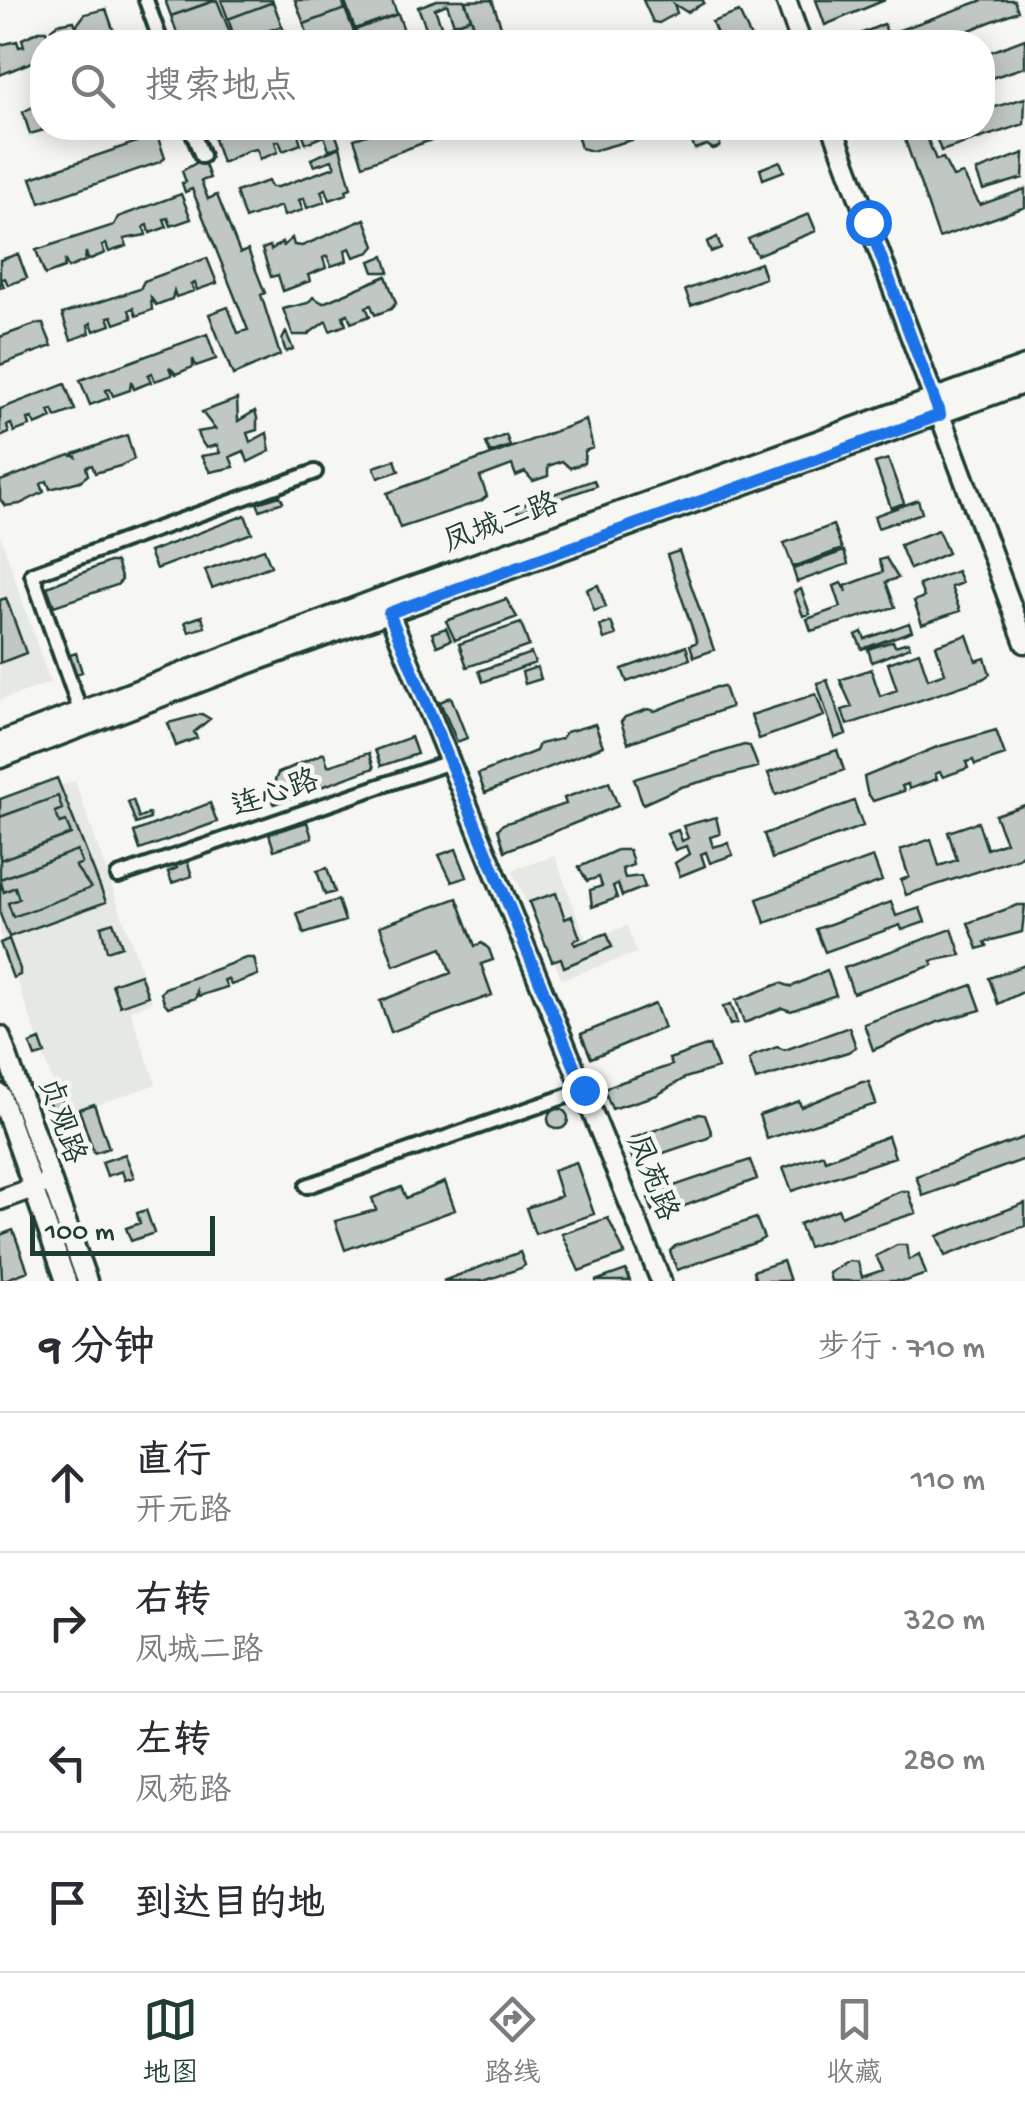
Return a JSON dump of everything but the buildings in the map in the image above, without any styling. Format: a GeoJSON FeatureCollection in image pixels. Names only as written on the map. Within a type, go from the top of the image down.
{"type":"FeatureCollection","features":[{"type":"Feature","properties":{"kind":"main road"},"geometry":{"type":"LineString","coordinates":[[786,0],[797,30]]}},
{"type":"Feature","properties":{"kind":"main road"},"geometry":{"type":"LineString","coordinates":[[837,140],[937,407],[1018,601],[1025,642]]}},
{"type":"Feature","properties":{"kind":"main road","name":"凤城二路"},"geometry":{"type":"LineString","coordinates":[[937,407],[1025,366]]}},
{"type":"Feature","properties":{"kind":"main road","name":"凤城二路"},"geometry":{"type":"LineString","coordinates":[[0,742],[937,407],[1025,383]]}},
{"type":"Feature","properties":{"kind":"main road","name":"凤城二路"},"geometry":{"type":"LineString","coordinates":[[0,758],[386,605]]}},
{"type":"Feature","properties":{"kind":"main road","name":"凤苑路"},"geometry":{"type":"LineString","coordinates":[[386,605],[662,1281]]}},
{"type":"Feature","properties":{"kind":"main road","name":"贞观路"},"geometry":{"type":"LineString","coordinates":[[0,1036],[66,1281]]}},
{"type":"Feature","properties":{"kind":"main road","name":"贞观路"},"geometry":{"type":"LineString","coordinates":[[0,1094],[87,1281]]}},
{"type":"Feature","properties":{"kind":"main road"},"geometry":{"type":"LineString","coordinates":[[0,1200],[42,1184]]}},
{"type":"Feature","properties":{"kind":"street"},"geometry":{"type":"LineString","coordinates":[[146,0],[157,30]]}},
{"type":"Feature","properties":{"kind":"street"},"geometry":{"type":"LineString","coordinates":[[196,140],[202,156]]}},
{"type":"Feature","properties":{"kind":"street"},"geometry":{"type":"LineString","coordinates":[[81,713],[32,574],[314,472]]}},
{"type":"Feature","properties":{"kind":"street","name":"连心路"},"geometry":{"type":"LineString","coordinates":[[118,876],[450,762]]}},
{"type":"Feature","properties":{"kind":"street"},"geometry":{"type":"LineString","coordinates":[[307,1186],[584,1090]]}},
{"type":"Feature","properties":{"kind":"shaded area"},"geometry":{"type":"Polygon","coordinates":[[[0,534],[50,683],[0,700],[0,534]]]}},
{"type":"Feature","properties":{"kind":"shaded area"},"geometry":{"type":"Polygon","coordinates":[[[75,781],[152,1002],[130,1010],[156,1084],[65,1116],[0,932],[0,807],[75,781]]]}},
{"type":"Feature","properties":{"kind":"shaded area"},"geometry":{"type":"Polygon","coordinates":[[[555,856],[586,940],[627,926],[637,953],[562,979],[512,870],[555,856]]]}},
{"type":"Feature","properties":{"kind":"route"},"geometry":{"type":"LineString","coordinates":[[584,1090],[389,613],[940,415],[868,222]]}}]}
